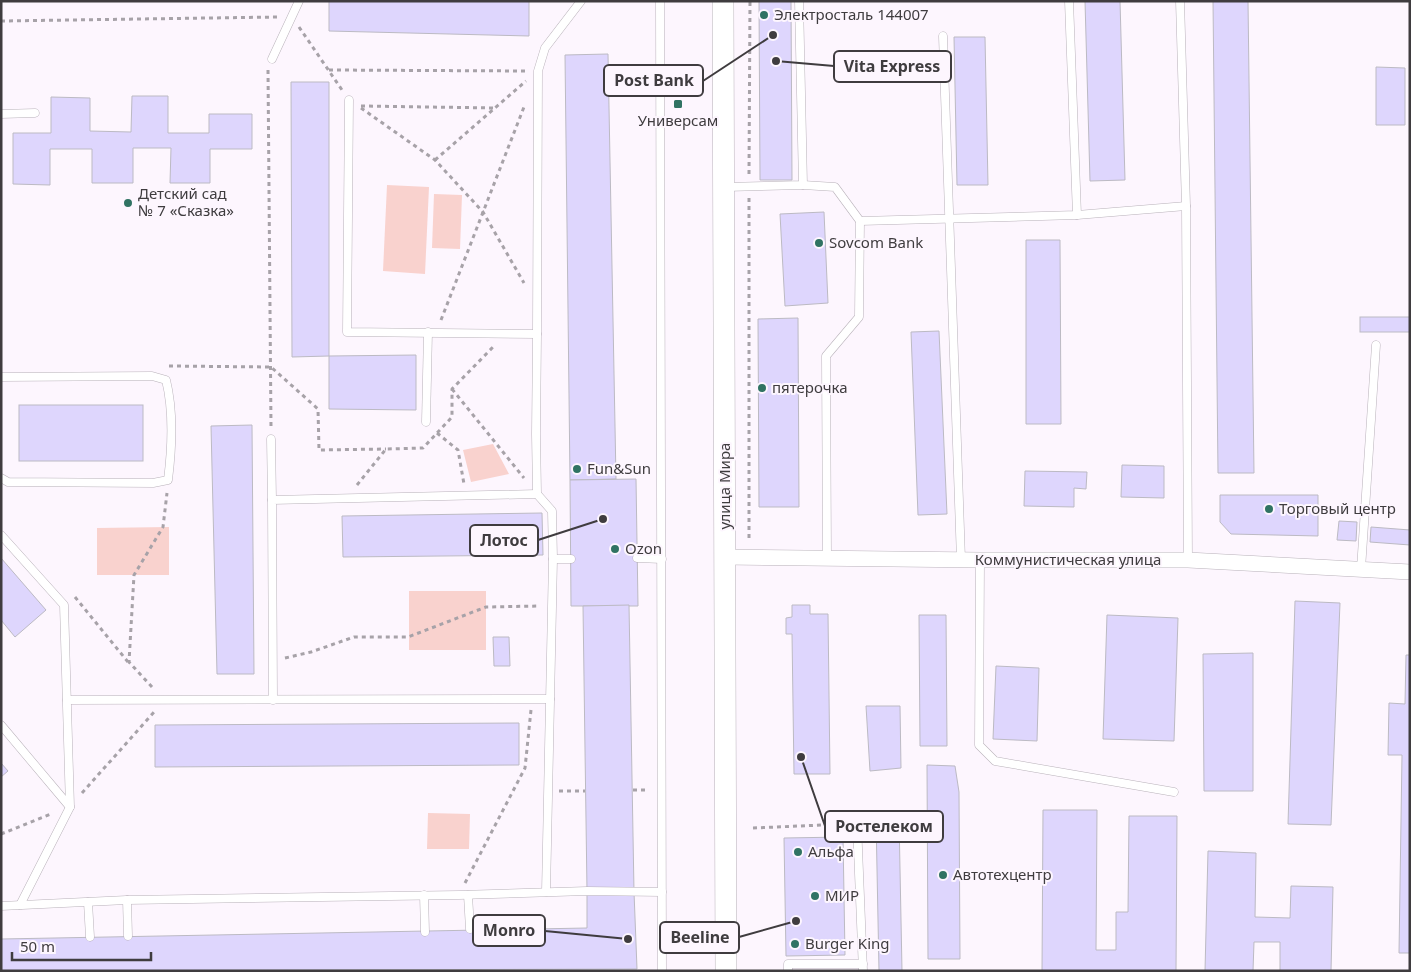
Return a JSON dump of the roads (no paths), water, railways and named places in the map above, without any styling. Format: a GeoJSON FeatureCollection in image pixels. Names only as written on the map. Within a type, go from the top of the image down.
{"type":"FeatureCollection","features":[{"type":"Feature","properties":{"kind":"main road","name":"улица Мира"},"geometry":{"type":"LineString","coordinates":[[724,1],[726,971]]}},
{"type":"Feature","properties":{"kind":"street","name":"Коммунистическая улица"},"geometry":{"type":"LineString","coordinates":[[725,557],[1188,560],[1410,572]]}},
{"type":"Feature","properties":{"kind":"lane"},"geometry":{"type":"LineString","coordinates":[[272,59],[299,1]]}},
{"type":"Feature","properties":{"kind":"lane"},"geometry":{"type":"LineString","coordinates":[[546,892],[553,559],[552,511],[537,494],[538,71],[545,48],[580,1]]}},
{"type":"Feature","properties":{"kind":"lane"},"geometry":{"type":"LineString","coordinates":[[660,1],[662,971]]}},
{"type":"Feature","properties":{"kind":"lane"},"geometry":{"type":"LineString","coordinates":[[799,1],[803,184]]}},
{"type":"Feature","properties":{"kind":"lane"},"geometry":{"type":"LineString","coordinates":[[1069,1],[1077,215]]}},
{"type":"Feature","properties":{"kind":"lane"},"geometry":{"type":"LineString","coordinates":[[1180,1],[1186,206],[1188,560]]}},
{"type":"Feature","properties":{"kind":"lane"},"geometry":{"type":"LineString","coordinates":[[943,36],[961,560]]}},
{"type":"Feature","properties":{"kind":"lane"},"geometry":{"type":"LineString","coordinates":[[349,100],[347,332],[538,334]]}},
{"type":"Feature","properties":{"kind":"lane"},"geometry":{"type":"LineString","coordinates":[[1,114],[35,113]]}},
{"type":"Feature","properties":{"kind":"lane"},"geometry":{"type":"LineString","coordinates":[[724,186],[803,184],[835,188],[860,221],[859,317],[826,356],[827,559]]}},
{"type":"Feature","properties":{"kind":"lane"},"geometry":{"type":"LineString","coordinates":[[860,221],[1077,215],[1186,206]]}},
{"type":"Feature","properties":{"kind":"lane"},"geometry":{"type":"LineString","coordinates":[[426,422],[428,332]]}},
{"type":"Feature","properties":{"kind":"lane"},"geometry":{"type":"LineString","coordinates":[[1361,569],[1376,345]]}},
{"type":"Feature","properties":{"kind":"lane"},"geometry":{"type":"LineString","coordinates":[[1,377],[152,376],[166,380],[171,399],[171,462],[168,480],[153,483],[8,482],[1,478]]}},
{"type":"Feature","properties":{"kind":"lane"},"geometry":{"type":"LineString","coordinates":[[272,439],[273,700]]}},
{"type":"Feature","properties":{"kind":"lane"},"geometry":{"type":"LineString","coordinates":[[272,500],[537,494]]}},
{"type":"Feature","properties":{"kind":"lane"},"geometry":{"type":"LineString","coordinates":[[1,535],[64,605],[70,807],[20,905]]}},
{"type":"Feature","properties":{"kind":"lane"},"geometry":{"type":"LineString","coordinates":[[637,558],[662,559]]}},
{"type":"Feature","properties":{"kind":"lane"},"geometry":{"type":"LineString","coordinates":[[553,559],[571,559]]}},
{"type":"Feature","properties":{"kind":"lane"},"geometry":{"type":"LineString","coordinates":[[980,560],[979,745],[995,761],[1174,792]]}},
{"type":"Feature","properties":{"kind":"lane"},"geometry":{"type":"LineString","coordinates":[[67,700],[550,699]]}},
{"type":"Feature","properties":{"kind":"lane"},"geometry":{"type":"LineString","coordinates":[[1,725],[70,807]]}},
{"type":"Feature","properties":{"kind":"lane"},"geometry":{"type":"LineString","coordinates":[[788,971],[788,964],[863,967],[857,824]]}},
{"type":"Feature","properties":{"kind":"lane"},"geometry":{"type":"LineString","coordinates":[[1,906],[127,900],[468,895],[546,892],[662,892]]}},
{"type":"Feature","properties":{"kind":"lane"},"geometry":{"type":"LineString","coordinates":[[424,895],[426,932]]}},
{"type":"Feature","properties":{"kind":"lane"},"geometry":{"type":"LineString","coordinates":[[468,895],[470,929]]}},
{"type":"Feature","properties":{"kind":"lane"},"geometry":{"type":"LineString","coordinates":[[127,900],[128,936]]}},
{"type":"Feature","properties":{"kind":"lane"},"geometry":{"type":"LineString","coordinates":[[88,902],[90,937]]}},
{"type":"Feature","properties":{"kind":"place","name":"Электросталь 144007"},"geometry":{"type":"Point","coordinates":[764,15]}},
{"type":"Feature","properties":{"kind":"place","name":"Post Bank"},"geometry":{"type":"Point","coordinates":[773,35]}},
{"type":"Feature","properties":{"kind":"place","name":"Vita Express"},"geometry":{"type":"Point","coordinates":[776,61]}},
{"type":"Feature","properties":{"kind":"place","name":"Универсам"},"geometry":{"type":"Point","coordinates":[678,104]}},
{"type":"Feature","properties":{"kind":"place","name":"Детский сад № 7 «Сказка»"},"geometry":{"type":"Point","coordinates":[128,203]}},
{"type":"Feature","properties":{"kind":"place","name":"Sovcom Bank"},"geometry":{"type":"Point","coordinates":[819,243]}},
{"type":"Feature","properties":{"kind":"place","name":"пятерочка"},"geometry":{"type":"Point","coordinates":[762,388]}},
{"type":"Feature","properties":{"kind":"place","name":"Fun&Sun"},"geometry":{"type":"Point","coordinates":[577,469]}},
{"type":"Feature","properties":{"kind":"place","name":"Торговый центр"},"geometry":{"type":"Point","coordinates":[1269,509]}},
{"type":"Feature","properties":{"kind":"place","name":"Лотос"},"geometry":{"type":"Point","coordinates":[603,519]}},
{"type":"Feature","properties":{"kind":"place","name":"Ozon"},"geometry":{"type":"Point","coordinates":[615,549]}},
{"type":"Feature","properties":{"kind":"place","name":"Ростелеком"},"geometry":{"type":"Point","coordinates":[801,757]}},
{"type":"Feature","properties":{"kind":"place","name":"Альфа"},"geometry":{"type":"Point","coordinates":[798,852]}},
{"type":"Feature","properties":{"kind":"place","name":"Автотехцентр"},"geometry":{"type":"Point","coordinates":[943,875]}},
{"type":"Feature","properties":{"kind":"place","name":"МИР"},"geometry":{"type":"Point","coordinates":[815,896]}},
{"type":"Feature","properties":{"kind":"place","name":"Beeline"},"geometry":{"type":"Point","coordinates":[796,921]}},
{"type":"Feature","properties":{"kind":"place","name":"Monro"},"geometry":{"type":"Point","coordinates":[628,939]}},
{"type":"Feature","properties":{"kind":"place","name":"Burger King"},"geometry":{"type":"Point","coordinates":[795,944]}}]}
